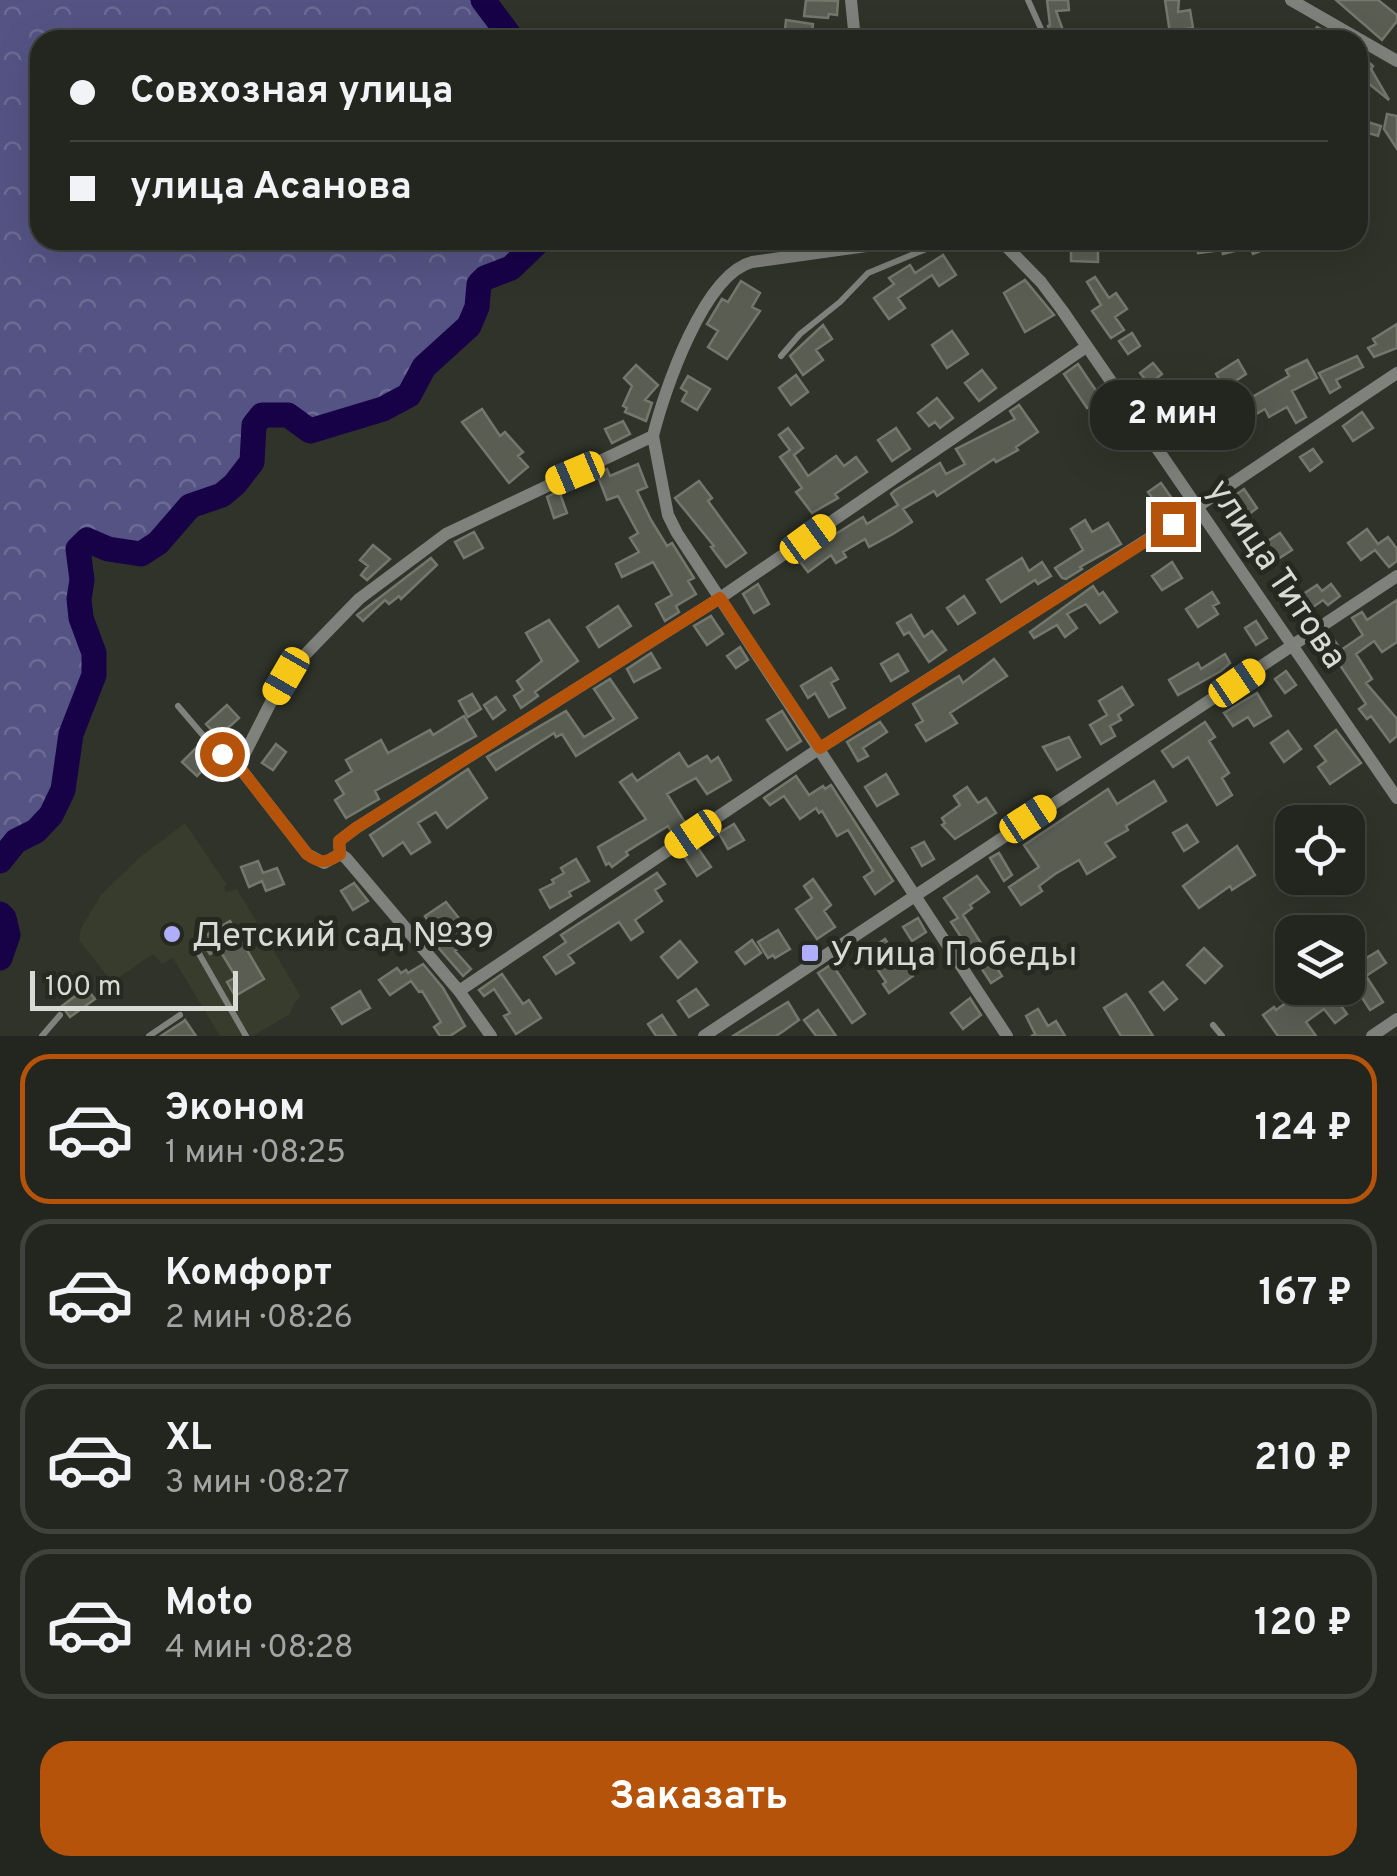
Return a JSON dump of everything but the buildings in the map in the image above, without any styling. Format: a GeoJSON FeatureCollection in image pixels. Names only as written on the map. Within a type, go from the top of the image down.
{"type":"FeatureCollection","features":[{"type":"Feature","properties":{"kind":"street"},"geometry":{"type":"LineString","coordinates":[[851,0],[855,30]]}},
{"type":"Feature","properties":{"kind":"street"},"geometry":{"type":"LineString","coordinates":[[1291,0],[1342,30]]}},
{"type":"Feature","properties":{"kind":"street"},"geometry":{"type":"LineString","coordinates":[[1368,45],[1397,62]]}},
{"type":"Feature","properties":{"kind":"street"},"geometry":{"type":"LineString","coordinates":[[838,250],[752,262],[733,270],[682,348],[652,436],[668,515],[1007,1036]]}},
{"type":"Feature","properties":{"kind":"street","name":"улица Титова"},"geometry":{"type":"LineString","coordinates":[[1010,250],[1041,282],[1397,798]]}},
{"type":"Feature","properties":{"kind":"street"},"geometry":{"type":"LineString","coordinates":[[492,1036],[460,991],[340,854],[339,841],[720,598],[1086,347]]}},
{"type":"Feature","properties":{"kind":"street"},"geometry":{"type":"LineString","coordinates":[[460,991],[820,748],[1196,508],[1397,372]]}},
{"type":"Feature","properties":{"kind":"street"},"geometry":{"type":"LineString","coordinates":[[340,854],[324,862],[307,854],[240,768],[286,676],[358,600],[446,534],[652,436]]}},
{"type":"Feature","properties":{"kind":"street"},"geometry":{"type":"LineString","coordinates":[[704,1036],[1397,576]]}},
{"type":"Feature","properties":{"kind":"street"},"geometry":{"type":"LineString","coordinates":[[1372,1036],[1397,1018]]}},
{"type":"Feature","properties":{"kind":"lane"},"geometry":{"type":"LineString","coordinates":[[1028,0],[1042,30]]}},
{"type":"Feature","properties":{"kind":"lane"},"geometry":{"type":"LineString","coordinates":[[781,356],[868,273],[929,250]]}},
{"type":"Feature","properties":{"kind":"lane"},"geometry":{"type":"LineString","coordinates":[[178,706],[207,740],[240,768]]}},
{"type":"Feature","properties":{"kind":"lane"},"geometry":{"type":"LineString","coordinates":[[194,945],[246,1036]]}},
{"type":"Feature","properties":{"kind":"lane"},"geometry":{"type":"LineString","coordinates":[[42,1036],[60,1015]]}},
{"type":"Feature","properties":{"kind":"lane"},"geometry":{"type":"LineString","coordinates":[[149,1036],[180,1015]]}},
{"type":"Feature","properties":{"kind":"lane"},"geometry":{"type":"LineString","coordinates":[[1213,1025],[1222,1036]]}},
{"type":"Feature","properties":{"kind":"shaded area","name":"Детский сад №39"},"geometry":{"type":"Polygon","coordinates":[[[185,823],[227,885],[226,892],[237,889],[301,997],[290,1014],[253,1036],[220,1036],[173,958],[162,964],[153,954],[112,982],[79,940],[81,928],[101,895],[140,857],[185,823]]]}},
{"type":"Feature","properties":{"kind":"green space"},"geometry":{"type":"Polygon","coordinates":[[[0,0],[483,0],[506,30],[30,30],[30,250],[530,250],[511,268],[479,284],[477,307],[469,326],[424,368],[409,395],[383,409],[310,431],[288,415],[262,414],[254,425],[252,462],[235,484],[222,495],[190,506],[158,543],[141,554],[109,549],[87,540],[78,548],[81,618],[94,653],[94,675],[71,734],[63,790],[52,815],[36,831],[16,841],[0,861],[0,0]]]}},
{"type":"Feature","properties":{"kind":"waterway"},"geometry":{"type":"LineString","coordinates":[[483,0],[506,30]]}},
{"type":"Feature","properties":{"kind":"waterway"},"geometry":{"type":"LineString","coordinates":[[0,861],[16,841],[36,831],[51,815],[63,790],[71,734],[94,675],[94,653],[81,618],[78,549],[87,540],[108,549],[141,554],[158,543],[190,506],[222,495],[235,484],[252,462],[254,425],[262,415],[288,415],[310,431],[383,409],[409,395],[424,367],[469,326],[477,307],[479,284],[511,268],[530,250]]}},
{"type":"Feature","properties":{"kind":"waterway"},"geometry":{"type":"LineString","coordinates":[[0,914],[8,935],[0,958]]}},
{"type":"Feature","properties":{"kind":"place","name":"Детский сад №39"},"geometry":{"type":"Point","coordinates":[172,934]}},
{"type":"Feature","properties":{"kind":"place","name":"Улица Победы"},"geometry":{"type":"Point","coordinates":[810,953]}},
{"type":"Feature","properties":{"kind":"route"},"geometry":{"type":"LineString","coordinates":[[222,754],[240,768],[307,854],[328,862],[340,854],[339,841],[356,828],[720,598],[820,748],[1173,524]]}}]}
